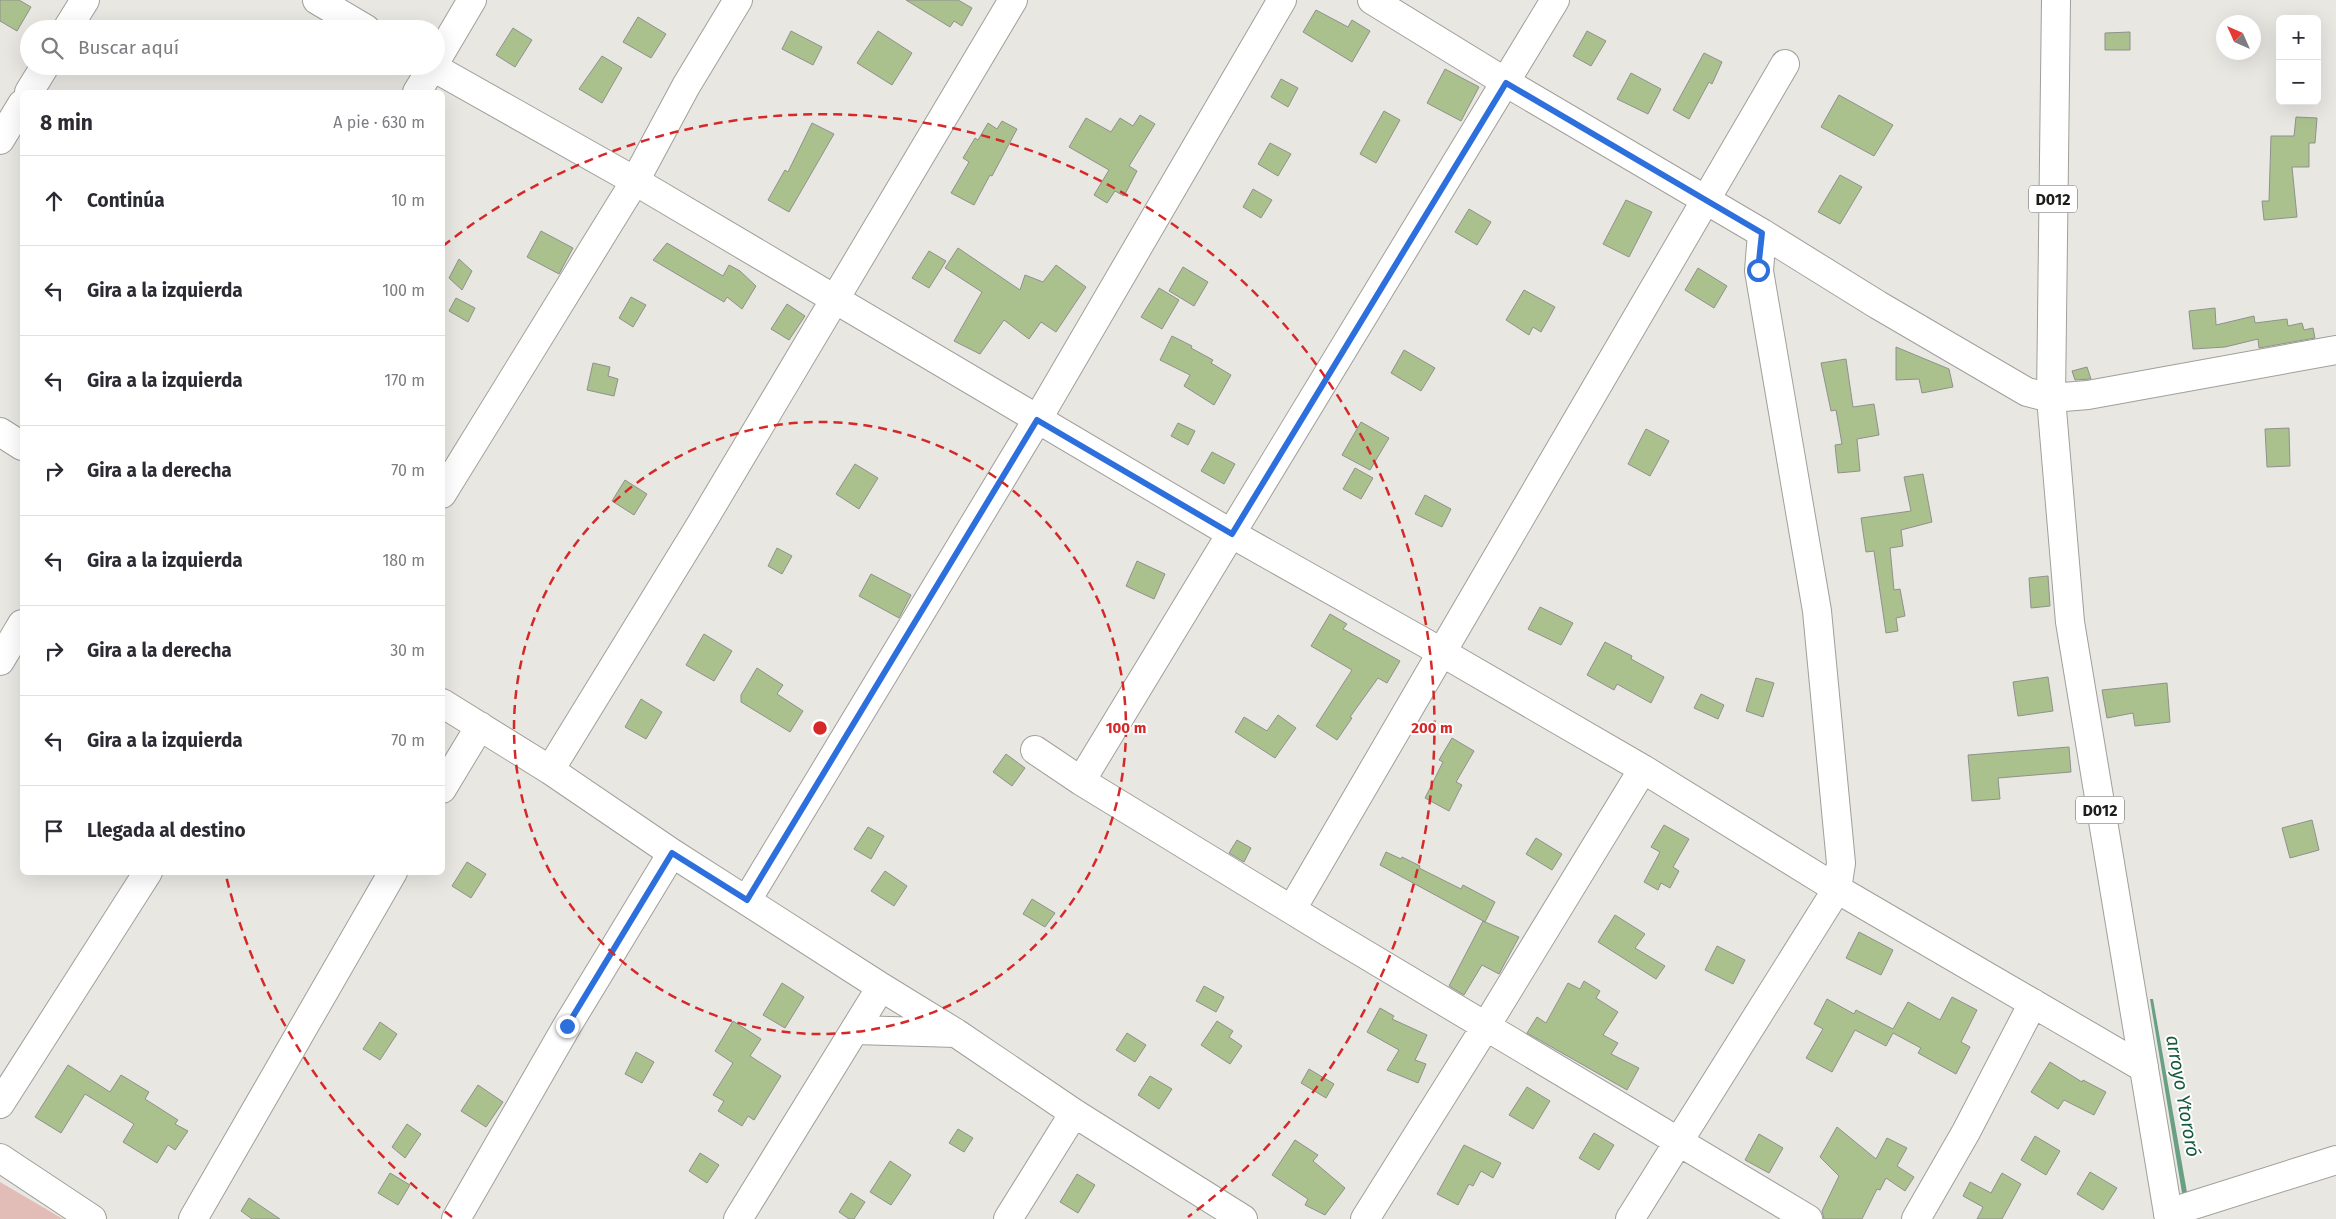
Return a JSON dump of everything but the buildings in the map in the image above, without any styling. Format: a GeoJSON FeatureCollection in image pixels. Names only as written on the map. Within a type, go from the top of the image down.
{"type":"FeatureCollection","features":[{"type":"Feature","properties":{"kind":"street"},"geometry":{"type":"LineString","coordinates":[[72,20],[84,0]]}},
{"type":"Feature","properties":{"kind":"street"},"geometry":{"type":"LineString","coordinates":[[317,0],[351,20]]}},
{"type":"Feature","properties":{"kind":"street"},"geometry":{"type":"LineString","coordinates":[[445,45],[472,0]]}},
{"type":"Feature","properties":{"kind":"street"},"geometry":{"type":"LineString","coordinates":[[445,489],[634,181],[686,86],[738,0]]}},
{"type":"Feature","properties":{"kind":"street"},"geometry":{"type":"LineString","coordinates":[[550,770],[836,300],[1014,0]]}},
{"type":"Feature","properties":{"kind":"street"},"geometry":{"type":"LineString","coordinates":[[747,900],[1037,420],[1282,0]]}},
{"type":"Feature","properties":{"kind":"street"},"geometry":{"type":"LineString","coordinates":[[1372,0],[1506,83],[1762,233],[1878,305],[2027,392],[2051,398],[2088,396],[2336,350]]}},
{"type":"Feature","properties":{"kind":"street"},"geometry":{"type":"LineString","coordinates":[[1081,781],[1555,0]]}},
{"type":"Feature","properties":{"kind":"street","name":"D012"},"geometry":{"type":"LineString","coordinates":[[2056,0],[2051,398],[2070,622],[2169,1216]]}},
{"type":"Feature","properties":{"kind":"street"},"geometry":{"type":"LineString","coordinates":[[1292,909],[1785,64]]}},
{"type":"Feature","properties":{"kind":"street"},"geometry":{"type":"LineString","coordinates":[[445,72],[634,181],[1232,534],[1643,769],[1837,889],[2144,1068]]}},
{"type":"Feature","properties":{"kind":"street"},"geometry":{"type":"LineString","coordinates":[[30,90],[39,75]]}},
{"type":"Feature","properties":{"kind":"street"},"geometry":{"type":"LineString","coordinates":[[418,90],[427,75]]}},
{"type":"Feature","properties":{"kind":"street"},"geometry":{"type":"LineString","coordinates":[[0,140],[20,107]]}},
{"type":"Feature","properties":{"kind":"street"},"geometry":{"type":"LineString","coordinates":[[1630,1219],[1837,889],[1841,864],[1817,611],[1758,270],[1762,233]]}},
{"type":"Feature","properties":{"kind":"street"},"geometry":{"type":"LineString","coordinates":[[0,432],[20,445]]}},
{"type":"Feature","properties":{"kind":"street"},"geometry":{"type":"LineString","coordinates":[[0,661],[20,627]]}},
{"type":"Feature","properties":{"kind":"street"},"geometry":{"type":"LineString","coordinates":[[445,705],[550,770],[672,853],[956,1033],[1074,1113],[1243,1219]]}},
{"type":"Feature","properties":{"kind":"street"},"geometry":{"type":"LineString","coordinates":[[445,784],[480,726]]}},
{"type":"Feature","properties":{"kind":"street"},"geometry":{"type":"LineString","coordinates":[[1035,750],[1081,781],[1808,1219]]}},
{"type":"Feature","properties":{"kind":"street"},"geometry":{"type":"LineString","coordinates":[[1365,1219],[1486,1026],[1643,769]]}},
{"type":"Feature","properties":{"kind":"street"},"geometry":{"type":"LineString","coordinates":[[456,1219],[567,1026],[672,853]]}},
{"type":"Feature","properties":{"kind":"street"},"geometry":{"type":"LineString","coordinates":[[0,1104],[146,875]]}},
{"type":"Feature","properties":{"kind":"street"},"geometry":{"type":"LineString","coordinates":[[193,1219],[391,875]]}},
{"type":"Feature","properties":{"kind":"street"},"geometry":{"type":"LineString","coordinates":[[738,1219],[881,987]]}},
{"type":"Feature","properties":{"kind":"street"},"geometry":{"type":"LineString","coordinates":[[1916,1219],[1966,1132],[2033,1003]]}},
{"type":"Feature","properties":{"kind":"street"},"geometry":{"type":"LineString","coordinates":[[856,1030],[956,1033]]}},
{"type":"Feature","properties":{"kind":"street"},"geometry":{"type":"LineString","coordinates":[[1008,1219],[1074,1113]]}},
{"type":"Feature","properties":{"kind":"street"},"geometry":{"type":"LineString","coordinates":[[0,1158],[92,1219]]}},
{"type":"Feature","properties":{"kind":"street"},"geometry":{"type":"LineString","coordinates":[[2169,1216],[2336,1160]]}},
{"type":"Feature","properties":{"kind":"shaded area"},"geometry":{"type":"Polygon","coordinates":[[[2150,999],[2153,999],[2188,1198],[2183,1199],[2150,999]]]}},
{"type":"Feature","properties":{"kind":"shaded area"},"geometry":{"type":"Polygon","coordinates":[[[0,1182],[63,1219],[0,1219],[0,1182]]]}},
{"type":"Feature","properties":{"kind":"route"},"geometry":{"type":"LineString","coordinates":[[567,1026],[672,853],[747,900],[1037,420],[1232,534],[1506,83],[1762,233],[1758,270]]}},
{"type":"Feature","properties":{"kind":"water label","name":"arroyo Ytororó"},"geometry":{"type":"Point","coordinates":[2183,1096]}}]}
